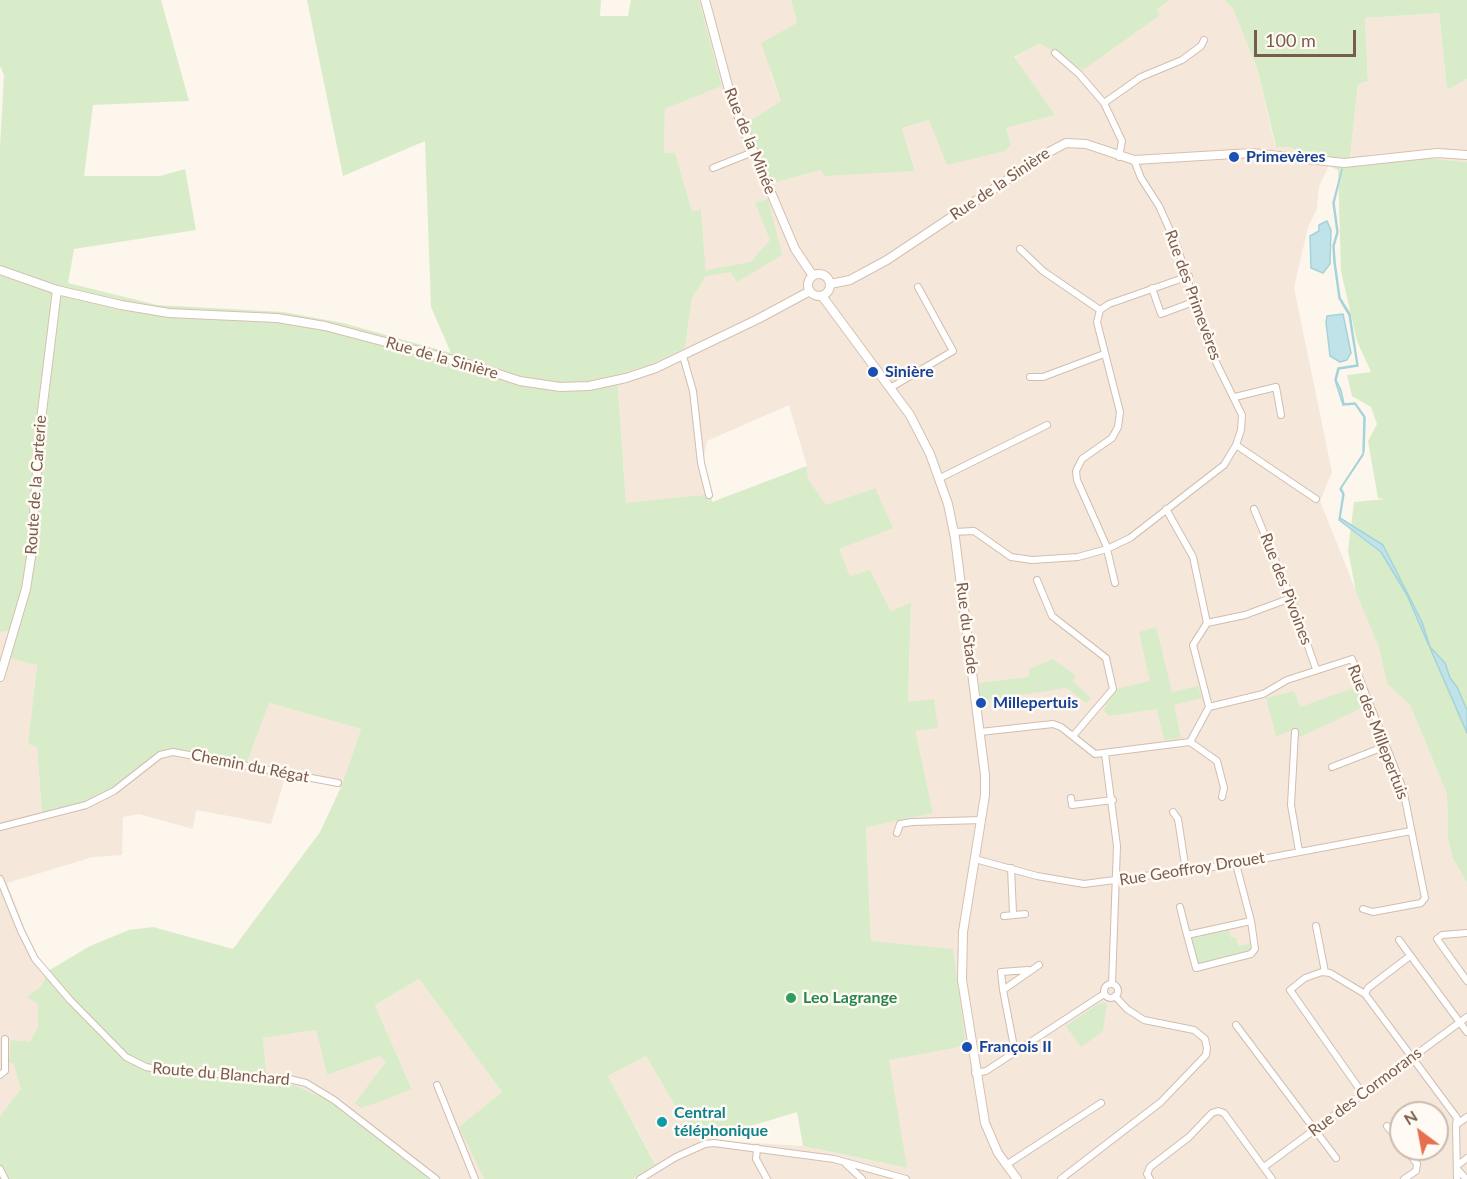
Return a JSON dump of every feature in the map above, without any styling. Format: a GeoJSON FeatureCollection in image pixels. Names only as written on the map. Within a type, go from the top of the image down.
{"type":"FeatureCollection","features":[{"type":"Feature","properties":{"kind":"street","name":"Rue de la Minée"},"geometry":{"type":"LineString","coordinates":[[705,0],[732,100],[795,249],[813,276]]}},
{"type":"Feature","properties":{"kind":"street"},"geometry":{"type":"LineString","coordinates":[[1104,103],[1142,77],[1182,60],[1201,46],[1204,40]]}},
{"type":"Feature","properties":{"kind":"street"},"geometry":{"type":"LineString","coordinates":[[1055,53],[1104,103],[1122,141],[1119,157]]}},
{"type":"Feature","properties":{"kind":"street","name":"Rue de la Sinière"},"geometry":{"type":"LineString","coordinates":[[830,284],[850,280],[883,262],[1059,146],[1077,142],[1134,160],[1252,153],[1322,161],[1363,162],[1437,153],[1467,155]]}},
{"type":"Feature","properties":{"kind":"street"},"geometry":{"type":"LineString","coordinates":[[713,168],[753,153]]}},
{"type":"Feature","properties":{"kind":"street","name":"Rue des Primevères"},"geometry":{"type":"LineString","coordinates":[[954,532],[974,531],[1011,557],[1032,560],[1078,556],[1107,549],[1130,538],[1224,465],[1236,445],[1241,430],[1242,415],[1235,397],[1214,360],[1189,276],[1159,206],[1141,178],[1134,160]]}},
{"type":"Feature","properties":{"kind":"street"},"geometry":{"type":"LineString","coordinates":[[1020,249],[1044,271],[1100,310]]}},
{"type":"Feature","properties":{"kind":"street","name":"Rue de la Sinière"},"geometry":{"type":"LineString","coordinates":[[0,270],[57,290],[121,305],[169,313],[277,318],[326,326],[468,364],[520,381],[560,387],[589,386],[626,378],[683,356],[810,291]]}},
{"type":"Feature","properties":{"kind":"street"},"geometry":{"type":"LineString","coordinates":[[824,275],[830,284],[829,290],[822,296],[815,295],[810,291],[809,281],[813,276],[824,275]]}},
{"type":"Feature","properties":{"kind":"street"},"geometry":{"type":"LineString","coordinates":[[1100,310],[1152,288],[1189,276]]}},
{"type":"Feature","properties":{"kind":"street"},"geometry":{"type":"LineString","coordinates":[[918,287],[953,351]]}},
{"type":"Feature","properties":{"kind":"street"},"geometry":{"type":"LineString","coordinates":[[1152,288],[1161,314],[1196,301]]}},
{"type":"Feature","properties":{"kind":"street","name":"Route de la Carterie"},"geometry":{"type":"LineString","coordinates":[[0,677],[26,589],[32,557],[40,428],[57,290]]}},
{"type":"Feature","properties":{"kind":"street","name":"Rue du Stade"},"geometry":{"type":"LineString","coordinates":[[822,296],[920,433],[940,478],[954,532],[985,775],[982,820],[961,956],[975,1073],[985,1123],[1011,1179]]}},
{"type":"Feature","properties":{"kind":"street"},"geometry":{"type":"LineString","coordinates":[[1100,310],[1097,322],[1120,412],[1118,427],[1112,438],[1082,459],[1076,471],[1077,480],[1107,549],[1114,583]]}},
{"type":"Feature","properties":{"kind":"street"},"geometry":{"type":"LineString","coordinates":[[890,388],[961,347]]}},
{"type":"Feature","properties":{"kind":"street"},"geometry":{"type":"LineString","coordinates":[[1030,377],[1043,378],[1104,354]]}},
{"type":"Feature","properties":{"kind":"street"},"geometry":{"type":"LineString","coordinates":[[683,356],[693,391],[701,463],[709,495]]}},
{"type":"Feature","properties":{"kind":"street"},"geometry":{"type":"LineString","coordinates":[[1235,397],[1276,387],[1281,415]]}},
{"type":"Feature","properties":{"kind":"street"},"geometry":{"type":"LineString","coordinates":[[940,478],[1047,425]]}},
{"type":"Feature","properties":{"kind":"street"},"geometry":{"type":"LineString","coordinates":[[1236,445],[1317,499]]}},
{"type":"Feature","properties":{"kind":"street"},"geometry":{"type":"LineString","coordinates":[[1166,509],[1193,556],[1207,623],[1193,645],[1209,707],[1190,742]]}},
{"type":"Feature","properties":{"kind":"street","name":"Rue des Pivoines"},"geometry":{"type":"LineString","coordinates":[[1254,509],[1291,598],[1316,669]]}},
{"type":"Feature","properties":{"kind":"street"},"geometry":{"type":"LineString","coordinates":[[1037,580],[1052,616],[1106,658],[1113,689],[1072,736]]}},
{"type":"Feature","properties":{"kind":"street"},"geometry":{"type":"LineString","coordinates":[[1207,623],[1245,615],[1291,598]]}},
{"type":"Feature","properties":{"kind":"street","name":"Rue des Millepertuis"},"geometry":{"type":"LineString","coordinates":[[1209,707],[1263,694],[1287,680],[1352,659],[1403,789],[1425,898],[1420,903],[1373,912],[1363,909]]}},
{"type":"Feature","properties":{"kind":"street"},"geometry":{"type":"LineString","coordinates":[[980,732],[1053,724],[1095,754],[1190,742],[1217,761],[1224,788],[1222,797]]}},
{"type":"Feature","properties":{"kind":"street"},"geometry":{"type":"LineString","coordinates":[[1295,732],[1291,805],[1299,851]]}},
{"type":"Feature","properties":{"kind":"street"},"geometry":{"type":"LineString","coordinates":[[1332,766],[1386,746]]}},
{"type":"Feature","properties":{"kind":"street","name":"Chemin du Régat"},"geometry":{"type":"LineString","coordinates":[[0,827],[86,805],[114,791],[160,755],[172,752],[338,783]]}},
{"type":"Feature","properties":{"kind":"street"},"geometry":{"type":"LineString","coordinates":[[1106,754],[1117,836],[1112,984]]}},
{"type":"Feature","properties":{"kind":"street"},"geometry":{"type":"LineString","coordinates":[[1071,798],[1072,805],[1113,800]]}},
{"type":"Feature","properties":{"kind":"street"},"geometry":{"type":"LineString","coordinates":[[1173,812],[1178,819],[1186,872]]}},
{"type":"Feature","properties":{"kind":"street"},"geometry":{"type":"LineString","coordinates":[[897,833],[900,824],[912,822],[982,820]]}},
{"type":"Feature","properties":{"kind":"street","name":"Rue Geoffroy Drouet"},"geometry":{"type":"LineString","coordinates":[[975,859],[1077,884],[1186,872],[1411,831]]}},
{"type":"Feature","properties":{"kind":"street"},"geometry":{"type":"LineString","coordinates":[[1180,908],[1196,968],[1251,954],[1255,949],[1251,921],[1236,864]]}},
{"type":"Feature","properties":{"kind":"street"},"geometry":{"type":"LineString","coordinates":[[1011,868],[1013,914]]}},
{"type":"Feature","properties":{"kind":"street","name":"Route du Blanchard"},"geometry":{"type":"LineString","coordinates":[[0,879],[35,959],[70,1000],[126,1057],[146,1067],[167,1071],[285,1078],[306,1083],[334,1100],[436,1179]]}},
{"type":"Feature","properties":{"kind":"street"},"geometry":{"type":"LineString","coordinates":[[1004,916],[1025,914]]}},
{"type":"Feature","properties":{"kind":"street"},"geometry":{"type":"LineString","coordinates":[[1187,935],[1251,921]]}},
{"type":"Feature","properties":{"kind":"street"},"geometry":{"type":"LineString","coordinates":[[1316,926],[1325,972]]}},
{"type":"Feature","properties":{"kind":"street"},"geometry":{"type":"LineString","coordinates":[[1467,933],[1442,935],[1437,939],[1467,981]]}},
{"type":"Feature","properties":{"kind":"street"},"geometry":{"type":"LineString","coordinates":[[1399,940],[1467,1032]]}},
{"type":"Feature","properties":{"kind":"street"},"geometry":{"type":"LineString","coordinates":[[1365,994],[1368,988],[1410,956]]}},
{"type":"Feature","properties":{"kind":"street"},"geometry":{"type":"LineString","coordinates":[[1003,990],[1039,965]]}},
{"type":"Feature","properties":{"kind":"street"},"geometry":{"type":"LineString","coordinates":[[1015,1052],[1001,972],[1029,970]]}},
{"type":"Feature","properties":{"kind":"street"},"geometry":{"type":"LineString","coordinates":[[1363,1094],[1290,990],[1305,978],[1325,972],[1365,994],[1457,1118],[1455,1148],[1457,1179]]}},
{"type":"Feature","properties":{"kind":"street"},"geometry":{"type":"LineString","coordinates":[[1104,994],[1104,988],[1112,984]]}},
{"type":"Feature","properties":{"kind":"street"},"geometry":{"type":"LineString","coordinates":[[1112,984],[1117,988],[1115,996]]}},
{"type":"Feature","properties":{"kind":"street"},"geometry":{"type":"LineString","coordinates":[[975,1073],[986,1071],[1104,994]]}},
{"type":"Feature","properties":{"kind":"street"},"geometry":{"type":"LineString","coordinates":[[1104,994],[1109,998],[1115,996]]}},
{"type":"Feature","properties":{"kind":"street"},"geometry":{"type":"LineString","coordinates":[[1061,1179],[1161,1102],[1206,1055],[1207,1047],[1200,1034],[1194,1030],[1144,1020],[1135,1016],[1115,996]]}},
{"type":"Feature","properties":{"kind":"street","name":"Rue des Cormorans"},"geometry":{"type":"LineString","coordinates":[[1264,1167],[1467,1017]]}},
{"type":"Feature","properties":{"kind":"street"},"geometry":{"type":"LineString","coordinates":[[1236,1025],[1336,1158]]}},
{"type":"Feature","properties":{"kind":"street"},"geometry":{"type":"LineString","coordinates":[[0,1075],[5,1071],[5,1039]]}},
{"type":"Feature","properties":{"kind":"street"},"geometry":{"type":"LineString","coordinates":[[437,1085],[475,1179]]}},
{"type":"Feature","properties":{"kind":"street"},"geometry":{"type":"LineString","coordinates":[[1007,1167],[1101,1103]]}},
{"type":"Feature","properties":{"kind":"street"},"geometry":{"type":"LineString","coordinates":[[1150,1179],[1148,1174],[1150,1167],[1189,1137],[1212,1113],[1218,1111],[1224,1113],[1272,1179]]}},
{"type":"Feature","properties":{"kind":"street"},"geometry":{"type":"LineString","coordinates":[[1456,1125],[1467,1117]]}},
{"type":"Feature","properties":{"kind":"street"},"geometry":{"type":"LineString","coordinates":[[640,1179],[705,1144],[757,1148],[843,1162],[904,1179]]}},
{"type":"Feature","properties":{"kind":"street"},"geometry":{"type":"LineString","coordinates":[[757,1148],[756,1159],[767,1179]]}},
{"type":"Feature","properties":{"kind":"street"},"geometry":{"type":"LineString","coordinates":[[1458,1168],[1467,1158]]}},
{"type":"Feature","properties":{"kind":"street"},"geometry":{"type":"LineString","coordinates":[[1404,1179],[1416,1171],[1417,1164],[1415,1161]]}},
{"type":"Feature","properties":{"kind":"street"},"geometry":{"type":"LineString","coordinates":[[843,1162],[862,1179]]}},
{"type":"Feature","properties":{"kind":"street"},"geometry":{"type":"LineString","coordinates":[[862,1179],[863,1167]]}},
{"type":"Feature","properties":{"kind":"street","name":"Rue du Stade"},"geometry":{"type":"LineString","coordinates":[[1007,1167],[1017,1179]]}},
{"type":"Feature","properties":{"kind":"street"},"geometry":{"type":"LineString","coordinates":[[1458,1168],[1466,1179]]}},
{"type":"Feature","properties":{"kind":"street"},"geometry":{"type":"LineString","coordinates":[[0,1169],[4,1179]]}},
{"type":"Feature","properties":{"kind":"street"},"geometry":{"type":"LineString","coordinates":[[872,1179],[876,1171]]}},
{"type":"Feature","properties":{"kind":"shaded area"},"geometry":{"type":"Polygon","coordinates":[[[699,0],[791,0],[797,23],[770,72],[781,101],[771,184],[821,170],[915,170],[902,128],[929,120],[1011,145],[1005,128],[1054,115],[1014,58],[1040,42],[1160,15],[1157,9],[1170,0],[1225,0],[1233,9],[1258,71],[1275,146],[1289,147],[1329,166],[1319,186],[1317,209],[1308,227],[1294,288],[1332,472],[1320,501],[1379,648],[1387,684],[1410,705],[1447,794],[1448,838],[1452,857],[1467,883],[1467,1179],[632,1179],[655,1163],[608,1076],[646,1056],[680,1114],[705,1140],[803,1146],[906,1168],[888,1060],[966,1046],[871,941],[866,827],[915,730],[937,727],[908,702],[911,604],[891,611],[870,570],[850,576],[838,549],[874,488],[826,506],[808,479],[807,466],[789,405],[707,441],[703,461],[711,494],[626,504],[617,375],[650,365],[685,348],[692,298],[706,276],[701,210],[692,212],[675,153],[664,153],[665,109],[722,86],[699,0]]]}},
{"type":"Feature","properties":{"kind":"shaded area"},"geometry":{"type":"Polygon","coordinates":[[[1439,13],[1447,90],[1467,79],[1467,162],[1387,154],[1350,158],[1358,84],[1368,81],[1365,18],[1439,13]]]}},
{"type":"Feature","properties":{"kind":"shaded area"},"geometry":{"type":"Polygon","coordinates":[[[12,631],[37,665],[28,744],[37,747],[42,813],[158,755],[174,751],[193,752],[269,703],[361,729],[341,787],[285,778],[271,824],[196,810],[193,829],[139,814],[123,817],[122,855],[93,857],[7,883],[32,947],[48,971],[38,1004],[38,1027],[30,1043],[11,1040],[21,1089],[0,1116],[0,632],[12,631]]]}},
{"type":"Feature","properties":{"kind":"shaded area"},"geometry":{"type":"Polygon","coordinates":[[[419,979],[502,1092],[460,1127],[484,1179],[431,1179],[326,1099],[294,1085],[267,1081],[263,1038],[316,1030],[327,1075],[380,1056],[386,1061],[361,1108],[412,1088],[375,1005],[419,979]]]}},
{"type":"Feature","properties":{"kind":"green space"},"geometry":{"type":"Polygon","coordinates":[[[0,0],[161,0],[189,101],[93,105],[84,176],[160,176],[185,169],[196,230],[74,249],[68,283],[157,305],[283,312],[343,323],[451,353],[431,307],[425,141],[343,176],[307,0],[601,0],[600,16],[628,16],[631,0],[699,0],[722,86],[665,109],[664,153],[675,153],[692,211],[701,210],[706,273],[707,270],[751,262],[770,240],[755,203],[768,199],[782,255],[737,282],[731,272],[706,276],[692,298],[685,348],[650,365],[617,375],[626,503],[711,494],[712,502],[807,466],[808,479],[826,505],[875,488],[893,528],[839,549],[850,576],[870,570],[891,611],[911,603],[908,702],[934,699],[938,728],[915,731],[933,813],[866,827],[871,941],[953,949],[966,1046],[889,1060],[907,1168],[803,1146],[797,1112],[705,1140],[680,1114],[646,1056],[608,1076],[655,1164],[632,1179],[484,1179],[459,1127],[502,1092],[419,979],[375,1005],[412,1089],[379,1102],[361,1108],[355,1103],[386,1062],[380,1056],[327,1075],[316,1030],[263,1038],[267,1081],[294,1085],[326,1099],[431,1179],[0,1179],[0,1116],[21,1089],[14,1064],[9,1062],[11,1040],[30,1042],[38,1027],[38,1004],[27,997],[42,986],[48,971],[90,946],[129,930],[153,927],[233,949],[320,832],[341,787],[361,729],[269,703],[247,762],[174,751],[158,755],[105,794],[84,803],[42,814],[37,747],[28,744],[37,665],[10,658],[11,631],[0,632],[0,148],[4,75],[0,66],[0,0]]]}},
{"type":"Feature","properties":{"kind":"green space"},"geometry":{"type":"Polygon","coordinates":[[[791,0],[1170,0],[1157,9],[1160,15],[1083,70],[1040,43],[1014,57],[1055,115],[1006,128],[1011,145],[1005,151],[947,165],[929,120],[902,128],[915,171],[824,176],[821,170],[771,184],[745,124],[781,101],[761,43],[797,23],[791,0]]]}},
{"type":"Feature","properties":{"kind":"green space"},"geometry":{"type":"Polygon","coordinates":[[[1225,0],[1467,0],[1467,79],[1447,90],[1439,13],[1365,18],[1368,81],[1358,84],[1350,158],[1387,154],[1467,162],[1467,883],[1452,857],[1448,838],[1447,794],[1410,705],[1387,684],[1379,648],[1356,592],[1348,550],[1354,502],[1385,499],[1378,498],[1368,441],[1377,424],[1371,407],[1352,396],[1347,375],[1371,372],[1357,341],[1341,271],[1338,170],[1289,147],[1276,147],[1258,71],[1233,9],[1225,0]]]}},
{"type":"Feature","properties":{"kind":"green space"},"geometry":{"type":"Polygon","coordinates":[[[1156,627],[1172,692],[1198,686],[1202,698],[1174,705],[1181,738],[1164,740],[1157,709],[1109,716],[1103,710],[1107,706],[1103,703],[1116,689],[1150,681],[1139,632],[1156,627]]]}},
{"type":"Feature","properties":{"kind":"green space"},"geometry":{"type":"Polygon","coordinates":[[[1053,659],[1076,676],[1072,681],[1091,698],[1086,703],[1067,688],[980,701],[979,683],[1029,677],[1029,669],[1053,659]]]}},
{"type":"Feature","properties":{"kind":"green space"},"geometry":{"type":"Polygon","coordinates":[[[1359,686],[1366,706],[1298,738],[1297,729],[1276,736],[1266,698],[1294,691],[1300,707],[1359,686]]]}},
{"type":"Feature","properties":{"kind":"green space"},"geometry":{"type":"Polygon","coordinates":[[[1229,928],[1231,938],[1235,937],[1239,946],[1249,944],[1250,939],[1253,947],[1249,952],[1199,964],[1195,962],[1190,942],[1193,936],[1229,928]]]}},
{"type":"Feature","properties":{"kind":"green space"},"geometry":{"type":"Polygon","coordinates":[[[1107,1003],[1103,1031],[1081,1047],[1066,1026],[1098,1004],[1107,1003]]]}},
{"type":"Feature","properties":{"kind":"water"},"geometry":{"type":"Polygon","coordinates":[[[1342,169],[1334,203],[1338,232],[1334,246],[1335,262],[1340,298],[1350,314],[1358,366],[1339,369],[1336,380],[1344,404],[1355,403],[1365,417],[1365,420],[1363,455],[1341,488],[1344,494],[1340,518],[1383,545],[1422,622],[1430,647],[1445,663],[1450,678],[1457,687],[1467,710],[1467,733],[1407,595],[1381,552],[1339,520],[1343,494],[1340,489],[1363,454],[1364,417],[1355,404],[1343,405],[1335,380],[1338,368],[1357,365],[1349,315],[1339,298],[1334,262],[1333,246],[1337,232],[1333,203],[1342,169]]]}},
{"type":"Feature","properties":{"kind":"water"},"geometry":{"type":"Polygon","coordinates":[[[1327,221],[1331,230],[1330,264],[1323,273],[1311,268],[1310,236],[1319,231],[1319,225],[1327,221]]]}},
{"type":"Feature","properties":{"kind":"water"},"geometry":{"type":"Polygon","coordinates":[[[1343,314],[1351,353],[1347,360],[1340,362],[1330,356],[1326,322],[1327,316],[1343,314]]]}},
{"type":"Feature","properties":{"kind":"place","name":"Primevères"},"geometry":{"type":"Point","coordinates":[1234,157]}},
{"type":"Feature","properties":{"kind":"place","name":"Sinière"},"geometry":{"type":"Point","coordinates":[873,372]}},
{"type":"Feature","properties":{"kind":"place","name":"Millepertuis"},"geometry":{"type":"Point","coordinates":[981,703]}},
{"type":"Feature","properties":{"kind":"place","name":"Leo Lagrange"},"geometry":{"type":"Point","coordinates":[791,998]}},
{"type":"Feature","properties":{"kind":"place","name":"François II"},"geometry":{"type":"Point","coordinates":[967,1047]}},
{"type":"Feature","properties":{"kind":"place","name":"Central téléphonique"},"geometry":{"type":"Point","coordinates":[662,1122]}}]}
